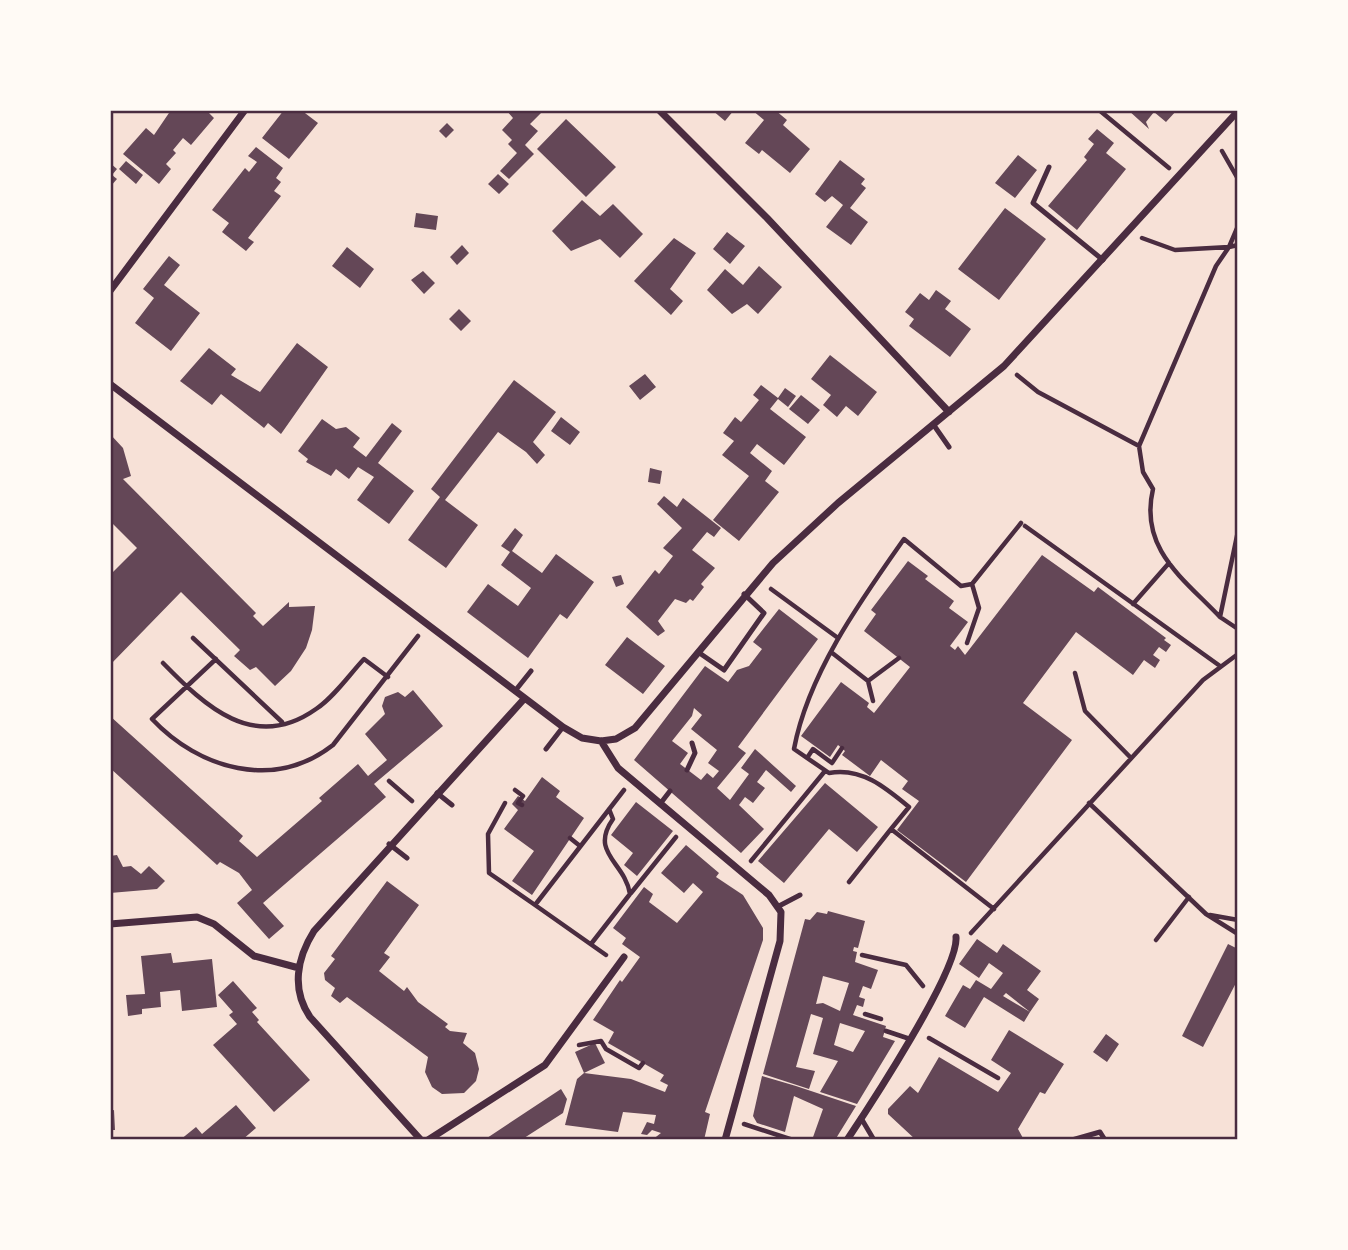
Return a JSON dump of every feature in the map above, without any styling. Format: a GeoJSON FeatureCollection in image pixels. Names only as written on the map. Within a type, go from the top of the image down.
{"type":"FeatureCollection","features":[{"type":"Feature","properties":{"kind":"street"},"geometry":{"type":"LineString","coordinates":[[110,291],[245,110]]}},
{"type":"Feature","properties":{"kind":"street"},"geometry":{"type":"LineString","coordinates":[[659,110],[767,218],[949,412]]}},
{"type":"Feature","properties":{"kind":"street"},"geometry":{"type":"LineString","coordinates":[[110,384],[563,727],[582,738],[601,741],[616,738],[635,728],[744,594],[811,526],[1004,366],[1238,111]]}},
{"type":"Feature","properties":{"kind":"street"},"geometry":{"type":"LineString","coordinates":[[421,1140],[310,1017],[300,997],[299,968],[314,931],[389,844],[524,699]]}},
{"type":"Feature","properties":{"kind":"street"},"geometry":{"type":"LineString","coordinates":[[601,741],[618,768],[631,781],[779,906],[783,926],[780,940],[725,1140]]}},
{"type":"Feature","properties":{"kind":"street"},"geometry":{"type":"LineString","coordinates":[[110,924],[197,916],[214,924],[254,956],[299,968]]}},
{"type":"Feature","properties":{"kind":"street"},"geometry":{"type":"LineString","coordinates":[[846,1140],[935,994],[956,949],[956,937]]}},
{"type":"Feature","properties":{"kind":"street"},"geometry":{"type":"LineString","coordinates":[[428,1140],[545,1065],[624,957]]}},
{"type":"Feature","properties":{"kind":"lane"},"geometry":{"type":"LineString","coordinates":[[1049,167],[1033,203],[1103,260]]}},
{"type":"Feature","properties":{"kind":"lane"},"geometry":{"type":"LineString","coordinates":[[933,425],[949,447]]}},
{"type":"Feature","properties":{"kind":"lane"},"geometry":{"type":"LineString","coordinates":[[698,652],[724,670],[764,613],[744,594]]}},
{"type":"Feature","properties":{"kind":"lane"},"geometry":{"type":"LineString","coordinates":[[515,691],[531,671]]}},
{"type":"Feature","properties":{"kind":"lane"},"geometry":{"type":"LineString","coordinates":[[546,749],[563,727]]}},
{"type":"Feature","properties":{"kind":"lane"},"geometry":{"type":"LineString","coordinates":[[687,770],[695,753],[692,743]]}},
{"type":"Feature","properties":{"kind":"lane"},"geometry":{"type":"LineString","coordinates":[[660,804],[670,791]]}},
{"type":"Feature","properties":{"kind":"lane"},"geometry":{"type":"LineString","coordinates":[[437,793],[453,805]]}},
{"type":"Feature","properties":{"kind":"lane"},"geometry":{"type":"LineString","coordinates":[[389,844],[407,858]]}},
{"type":"Feature","properties":{"kind":"lane"},"geometry":{"type":"LineString","coordinates":[[779,906],[800,895]]}},
{"type":"Feature","properties":{"kind":"lane"},"geometry":{"type":"LineString","coordinates":[[886,1031],[910,1039]]}},
{"type":"Feature","properties":{"kind":"lane"},"geometry":{"type":"LineString","coordinates":[[861,1118],[874,1140]]}},
{"type":"Feature","properties":{"kind":"lane"},"geometry":{"type":"LineString","coordinates":[[1072,1140],[1100,1132],[1105,1140]]}},
{"type":"Feature","properties":{"kind":"path"},"geometry":{"type":"LineString","coordinates":[[1099,110],[1179,176]]}},
{"type":"Feature","properties":{"kind":"path"},"geometry":{"type":"LineString","coordinates":[[1214,138],[1238,179]]}},
{"type":"Feature","properties":{"kind":"path"},"geometry":{"type":"LineString","coordinates":[[1238,226],[1216,266],[1139,446],[1143,472],[1153,489],[1149,508],[1150,527],[1158,550],[1220,617],[1238,629]]}},
{"type":"Feature","properties":{"kind":"path"},"geometry":{"type":"LineString","coordinates":[[1128,232],[1175,250],[1238,245]]}},
{"type":"Feature","properties":{"kind":"path"},"geometry":{"type":"LineString","coordinates":[[1030,387],[1139,446]]}},
{"type":"Feature","properties":{"kind":"path"},"geometry":{"type":"LineString","coordinates":[[849,882],[909,807],[881,783],[846,770],[829,773],[794,749],[800,716],[845,623],[904,539],[961,586],[972,584],[1023,524],[1221,666]]}},
{"type":"Feature","properties":{"kind":"path"},"geometry":{"type":"LineString","coordinates":[[1220,617],[1238,531]]}},
{"type":"Feature","properties":{"kind":"path"},"geometry":{"type":"LineString","coordinates":[[1133,604],[1169,563]]}},
{"type":"Feature","properties":{"kind":"path"},"geometry":{"type":"LineString","coordinates":[[757,580],[838,638]]}},
{"type":"Feature","properties":{"kind":"path"},"geometry":{"type":"LineString","coordinates":[[967,643],[979,608],[972,584]]}},
{"type":"Feature","properties":{"kind":"path"},"geometry":{"type":"LineString","coordinates":[[216,659],[152,719],[171,740],[218,764],[272,769],[317,758],[333,745],[427,625]]}},
{"type":"Feature","properties":{"kind":"path"},"geometry":{"type":"LineString","coordinates":[[193,638],[283,723]]}},
{"type":"Feature","properties":{"kind":"path"},"geometry":{"type":"LineString","coordinates":[[831,652],[868,681],[873,701]]}},
{"type":"Feature","properties":{"kind":"path"},"geometry":{"type":"LineString","coordinates":[[956,949],[1203,680],[1238,654]]}},
{"type":"Feature","properties":{"kind":"path"},"geometry":{"type":"LineString","coordinates":[[868,681],[899,658]]}},
{"type":"Feature","properties":{"kind":"path"},"geometry":{"type":"LineString","coordinates":[[163,663],[209,708],[226,718],[252,724],[283,723],[316,709],[364,659],[388,677]]}},
{"type":"Feature","properties":{"kind":"path"},"geometry":{"type":"LineString","coordinates":[[1075,673],[1085,712],[1131,758]]}},
{"type":"Feature","properties":{"kind":"path"},"geometry":{"type":"LineString","coordinates":[[807,758],[813,749],[832,763],[842,748]]}},
{"type":"Feature","properties":{"kind":"path"},"geometry":{"type":"LineString","coordinates":[[741,872],[825,771]]}},
{"type":"Feature","properties":{"kind":"path"},"geometry":{"type":"LineString","coordinates":[[389,781],[422,809]]}},
{"type":"Feature","properties":{"kind":"path"},"geometry":{"type":"LineString","coordinates":[[535,905],[631,781]]}},
{"type":"Feature","properties":{"kind":"path"},"geometry":{"type":"LineString","coordinates":[[515,790],[523,796],[518,803],[522,805]]}},
{"type":"Feature","properties":{"kind":"path"},"geometry":{"type":"LineString","coordinates":[[505,803],[488,834],[489,873],[618,965]]}},
{"type":"Feature","properties":{"kind":"path"},"geometry":{"type":"LineString","coordinates":[[1089,803],[1206,914],[1238,934]]}},
{"type":"Feature","properties":{"kind":"path"},"geometry":{"type":"LineString","coordinates":[[609,809],[613,819],[604,832],[605,850],[628,881],[630,894]]}},
{"type":"Feature","properties":{"kind":"path"},"geometry":{"type":"LineString","coordinates":[[591,944],[685,825]]}},
{"type":"Feature","properties":{"kind":"path"},"geometry":{"type":"LineString","coordinates":[[891,829],[994,909]]}},
{"type":"Feature","properties":{"kind":"path"},"geometry":{"type":"LineString","coordinates":[[570,838],[580,846]]}},
{"type":"Feature","properties":{"kind":"path"},"geometry":{"type":"LineString","coordinates":[[1156,940],[1189,897]]}},
{"type":"Feature","properties":{"kind":"path"},"geometry":{"type":"LineString","coordinates":[[1206,914],[1238,920]]}},
{"type":"Feature","properties":{"kind":"path"},"geometry":{"type":"LineString","coordinates":[[862,955],[906,965],[918,983],[935,994]]}},
{"type":"Feature","properties":{"kind":"path"},"geometry":{"type":"LineString","coordinates":[[1238,995],[1238,1001]]}},
{"type":"Feature","properties":{"kind":"path"},"geometry":{"type":"LineString","coordinates":[[915,1030],[998,1078]]}},
{"type":"Feature","properties":{"kind":"path"},"geometry":{"type":"LineString","coordinates":[[564,1038],[573,1046],[601,1041],[606,1049],[639,1068],[642,1063]]}},
{"type":"Feature","properties":{"kind":"path"},"geometry":{"type":"LineString","coordinates":[[731,1119],[793,1140]]}},
{"type":"Feature","properties":{"kind":"building"},"geometry":{"type":"Polygon","coordinates":[[[171,110],[211,110],[209,113],[214,118],[191,145],[183,138],[173,150],[176,153],[166,164],[171,169],[159,184],[123,154],[146,128],[154,135],[171,110]]]}},
{"type":"Feature","properties":{"kind":"building"},"geometry":{"type":"Polygon","coordinates":[[[284,110],[301,110],[318,123],[289,159],[262,138],[284,110]]]}},
{"type":"Feature","properties":{"kind":"building"},"geometry":{"type":"Polygon","coordinates":[[[506,110],[541,113],[530,124],[538,131],[525,145],[534,154],[509,179],[500,171],[517,153],[508,144],[512,140],[502,130],[513,118],[506,110]]]}},
{"type":"Feature","properties":{"kind":"building"},"geometry":{"type":"Polygon","coordinates":[[[712,110],[734,110],[725,121],[712,110]]]}},
{"type":"Feature","properties":{"kind":"building"},"geometry":{"type":"Polygon","coordinates":[[[752,110],[775,110],[787,120],[783,125],[810,149],[790,173],[762,150],[759,154],[745,143],[764,120],[752,110]]]}},
{"type":"Feature","properties":{"kind":"building"},"geometry":{"type":"Polygon","coordinates":[[[1128,110],[1177,110],[1166,122],[1154,112],[1146,122],[1149,129],[1128,110]]]}},
{"type":"Feature","properties":{"kind":"building"},"geometry":{"type":"Polygon","coordinates":[[[566,119],[616,167],[586,197],[537,149],[566,119]]]}},
{"type":"Feature","properties":{"kind":"building"},"geometry":{"type":"Polygon","coordinates":[[[447,123],[454,130],[446,138],[439,131],[447,123]]]}},
{"type":"Feature","properties":{"kind":"building"},"geometry":{"type":"Polygon","coordinates":[[[1097,129],[1114,143],[1106,153],[1126,169],[1077,230],[1048,206],[1087,160],[1084,157],[1094,144],[1088,139],[1097,129]]]}},
{"type":"Feature","properties":{"kind":"building"},"geometry":{"type":"Polygon","coordinates":[[[256,147],[283,168],[276,178],[281,182],[274,191],[281,196],[248,238],[254,242],[246,251],[222,232],[229,223],[212,210],[245,168],[249,172],[257,162],[248,156],[256,147]]]}},
{"type":"Feature","properties":{"kind":"building"},"geometry":{"type":"Polygon","coordinates":[[[1018,155],[1037,170],[1015,198],[995,183],[1018,155]]]}},
{"type":"Feature","properties":{"kind":"building"},"geometry":{"type":"Polygon","coordinates":[[[840,160],[865,179],[861,184],[866,188],[850,208],[868,222],[851,245],[826,227],[843,205],[832,196],[825,202],[815,194],[840,160]]]}},
{"type":"Feature","properties":{"kind":"building"},"geometry":{"type":"Polygon","coordinates":[[[126,161],[143,175],[136,184],[119,169],[126,161]]]}},
{"type":"Feature","properties":{"kind":"building"},"geometry":{"type":"Polygon","coordinates":[[[110,163],[117,169],[112,175],[117,179],[110,187],[110,163]]]}},
{"type":"Feature","properties":{"kind":"building"},"geometry":{"type":"Polygon","coordinates":[[[498,174],[509,184],[499,194],[488,184],[498,174]]]}},
{"type":"Feature","properties":{"kind":"building"},"geometry":{"type":"Polygon","coordinates":[[[582,200],[600,216],[613,204],[643,234],[620,258],[600,239],[571,251],[552,231],[582,200]]]}},
{"type":"Feature","properties":{"kind":"building"},"geometry":{"type":"Polygon","coordinates":[[[1005,208],[1046,239],[999,300],[958,269],[1005,208]]]}},
{"type":"Feature","properties":{"kind":"building"},"geometry":{"type":"Polygon","coordinates":[[[416,213],[438,216],[436,230],[414,227],[416,213]]]}},
{"type":"Feature","properties":{"kind":"building"},"geometry":{"type":"Polygon","coordinates":[[[727,232],[745,246],[730,264],[713,249],[727,232]]]}},
{"type":"Feature","properties":{"kind":"building"},"geometry":{"type":"Polygon","coordinates":[[[674,238],[696,253],[670,289],[683,301],[671,315],[634,281],[674,238]]]}},
{"type":"Feature","properties":{"kind":"building"},"geometry":{"type":"Polygon","coordinates":[[[462,245],[469,253],[457,265],[450,257],[462,245]]]}},
{"type":"Feature","properties":{"kind":"building"},"geometry":{"type":"Polygon","coordinates":[[[347,247],[374,269],[360,288],[332,266],[347,247]]]}},
{"type":"Feature","properties":{"kind":"building"},"geometry":{"type":"Polygon","coordinates":[[[169,256],[180,265],[164,285],[200,313],[171,351],[135,323],[154,298],[143,289],[169,256]]]}},
{"type":"Feature","properties":{"kind":"building"},"geometry":{"type":"Polygon","coordinates":[[[759,266],[782,287],[758,314],[747,304],[732,314],[707,290],[725,269],[743,285],[759,266]]]}},
{"type":"Feature","properties":{"kind":"building"},"geometry":{"type":"Polygon","coordinates":[[[423,271],[435,283],[424,294],[411,280],[423,271]]]}},
{"type":"Feature","properties":{"kind":"building"},"geometry":{"type":"Polygon","coordinates":[[[936,290],[951,301],[945,309],[971,329],[950,357],[909,326],[914,319],[905,312],[920,293],[929,300],[936,290]]]}},
{"type":"Feature","properties":{"kind":"building"},"geometry":{"type":"Polygon","coordinates":[[[459,309],[471,321],[461,331],[449,319],[459,309]]]}},
{"type":"Feature","properties":{"kind":"building"},"geometry":{"type":"Polygon","coordinates":[[[297,343],[328,367],[281,434],[268,423],[264,428],[221,394],[212,405],[180,381],[209,348],[236,369],[231,375],[260,392],[297,343]]]}},
{"type":"Feature","properties":{"kind":"building"},"geometry":{"type":"Polygon","coordinates":[[[830,355],[877,392],[858,416],[846,406],[837,417],[823,405],[831,395],[811,379],[830,355]]]}},
{"type":"Feature","properties":{"kind":"building"},"geometry":{"type":"Polygon","coordinates":[[[645,374],[656,387],[640,400],[629,386],[645,374]]]}},
{"type":"Feature","properties":{"kind":"building"},"geometry":{"type":"Polygon","coordinates":[[[514,380],[556,412],[533,442],[545,455],[537,464],[526,452],[498,432],[445,500],[478,525],[446,568],[408,540],[440,497],[431,489],[514,380]]]}},
{"type":"Feature","properties":{"kind":"building"},"geometry":{"type":"Polygon","coordinates":[[[761,385],[778,398],[785,388],[796,396],[788,407],[778,399],[770,409],[806,437],[784,465],[757,444],[750,453],[772,471],[765,481],[779,492],[739,541],[713,520],[749,476],[722,455],[734,441],[723,433],[735,417],[741,422],[759,400],[753,395],[761,385]]]}},
{"type":"Feature","properties":{"kind":"building"},"geometry":{"type":"Polygon","coordinates":[[[801,395],[820,410],[808,424],[789,409],[801,395]]]}},
{"type":"Feature","properties":{"kind":"building"},"geometry":{"type":"Polygon","coordinates":[[[561,417],[580,432],[570,445],[551,431],[561,417]]]}},
{"type":"Feature","properties":{"kind":"building"},"geometry":{"type":"Polygon","coordinates":[[[322,419],[336,429],[346,427],[360,438],[353,447],[366,457],[392,423],[402,431],[378,463],[414,491],[389,524],[357,500],[374,477],[358,467],[349,479],[336,469],[331,476],[306,462],[308,459],[298,451],[322,419]]]}},
{"type":"Feature","properties":{"kind":"building"},"geometry":{"type":"Polygon","coordinates":[[[110,434],[123,448],[131,476],[123,479],[256,613],[253,616],[263,626],[289,602],[289,607],[315,606],[306,648],[291,671],[275,686],[256,667],[250,670],[234,656],[240,650],[181,592],[110,665],[110,575],[137,548],[110,521],[110,434]]]}},
{"type":"Feature","properties":{"kind":"building"},"geometry":{"type":"Polygon","coordinates":[[[650,468],[662,471],[660,484],[648,482],[650,468]]]}},
{"type":"Feature","properties":{"kind":"building"},"geometry":{"type":"Polygon","coordinates":[[[664,496],[677,507],[683,498],[721,528],[714,537],[707,532],[692,550],[715,568],[701,584],[704,587],[693,601],[690,599],[686,603],[675,599],[658,621],[665,631],[658,636],[626,607],[655,570],[659,574],[673,556],[663,548],[682,528],[657,504],[664,496]]]}},
{"type":"Feature","properties":{"kind":"building"},"geometry":{"type":"Polygon","coordinates":[[[515,528],[523,535],[512,551],[542,573],[556,554],[594,582],[567,619],[560,614],[528,658],[467,612],[488,584],[518,606],[531,588],[501,565],[510,552],[501,546],[515,528]]]}},
{"type":"Feature","properties":{"kind":"building"},"geometry":{"type":"Polygon","coordinates":[[[1042,555],[1094,592],[1098,587],[1166,638],[1164,640],[1171,645],[1166,652],[1159,647],[1153,655],[1160,660],[1155,668],[1144,660],[1133,675],[1076,632],[1023,703],[1072,740],[966,882],[897,830],[919,801],[902,789],[908,781],[881,760],[870,776],[842,755],[845,751],[838,745],[830,757],[801,736],[841,682],[869,703],[867,707],[874,713],[910,667],[864,631],[876,614],[871,610],[908,561],[928,576],[925,579],[954,601],[949,608],[968,622],[950,646],[955,650],[958,646],[965,655],[1042,555]]]}},
{"type":"Feature","properties":{"kind":"building"},"geometry":{"type":"Polygon","coordinates":[[[621,575],[624,584],[616,587],[612,577],[621,575]]]}},
{"type":"Feature","properties":{"kind":"building"},"geometry":{"type":"Polygon","coordinates":[[[779,609],[818,639],[738,747],[746,753],[717,788],[730,800],[749,774],[741,768],[755,749],[796,786],[791,792],[766,770],[757,782],[765,788],[753,803],[745,797],[739,805],[764,829],[741,853],[634,760],[705,666],[728,682],[737,670],[749,666],[762,649],[753,642],[779,609]],[[694,708],[692,716],[672,741],[688,753],[680,764],[701,780],[707,773],[713,778],[719,771],[708,763],[717,750],[691,729],[702,715],[694,708]]]}},
{"type":"Feature","properties":{"kind":"building"},"geometry":{"type":"Polygon","coordinates":[[[627,637],[665,666],[643,694],[605,665],[627,637]]]}},
{"type":"Feature","properties":{"kind":"building"},"geometry":{"type":"Polygon","coordinates":[[[413,690],[443,726],[374,784],[386,797],[263,903],[284,926],[269,939],[237,903],[252,890],[239,873],[220,862],[217,865],[110,768],[110,716],[243,836],[239,841],[257,857],[322,801],[319,798],[358,764],[368,776],[387,760],[365,734],[385,714],[382,706],[385,697],[398,692],[405,697],[413,690]]]}},
{"type":"Feature","properties":{"kind":"building"},"geometry":{"type":"Polygon","coordinates":[[[542,777],[560,791],[556,797],[584,818],[532,895],[512,881],[534,851],[504,829],[518,810],[512,804],[518,796],[525,801],[542,777]]]}},
{"type":"Feature","properties":{"kind":"building"},"geometry":{"type":"Polygon","coordinates":[[[825,783],[878,827],[857,852],[829,829],[784,883],[758,861],[825,783]]]}},
{"type":"Feature","properties":{"kind":"building"},"geometry":{"type":"Polygon","coordinates":[[[636,802],[673,831],[637,876],[624,865],[633,853],[611,835],[636,802]]]}},
{"type":"Feature","properties":{"kind":"building"},"geometry":{"type":"Polygon","coordinates":[[[686,845],[719,873],[716,877],[743,895],[763,928],[763,940],[705,1112],[710,1114],[704,1140],[652,1140],[661,1133],[652,1130],[647,1135],[641,1134],[647,1122],[654,1124],[656,1115],[623,1112],[618,1132],[565,1125],[577,1079],[584,1073],[631,1079],[665,1092],[668,1085],[660,1081],[664,1075],[608,1043],[614,1032],[593,1020],[620,980],[622,982],[640,957],[622,944],[626,938],[613,928],[644,887],[653,894],[649,902],[677,923],[703,892],[693,883],[684,893],[661,873],[686,845]]]}},
{"type":"Feature","properties":{"kind":"building"},"geometry":{"type":"Polygon","coordinates":[[[117,855],[123,867],[131,866],[141,874],[149,866],[165,881],[157,889],[110,893],[110,856],[117,855]]]}},
{"type":"Feature","properties":{"kind":"building"},"geometry":{"type":"Polygon","coordinates":[[[387,881],[419,905],[384,953],[390,957],[379,971],[404,991],[407,987],[418,1002],[448,1024],[445,1027],[450,1031],[467,1033],[463,1043],[475,1053],[479,1069],[476,1081],[464,1093],[442,1094],[432,1087],[425,1072],[428,1057],[347,997],[340,1003],[331,996],[335,988],[325,980],[324,973],[335,959],[331,956],[387,881]]]}},
{"type":"Feature","properties":{"kind":"building"},"geometry":{"type":"Polygon","coordinates":[[[828,911],[865,921],[858,948],[854,947],[853,951],[857,952],[855,962],[878,970],[871,989],[863,986],[859,997],[865,999],[863,1007],[857,1005],[853,1015],[886,1026],[883,1037],[895,1041],[857,1104],[820,1092],[838,1061],[813,1054],[823,1018],[811,1014],[796,1067],[815,1071],[809,1089],[763,1074],[805,919],[810,920],[817,912],[827,914],[828,911]],[[823,976],[816,1004],[823,1003],[840,1011],[849,983],[823,976]],[[840,1023],[834,1045],[853,1052],[865,1031],[840,1023]]]}},
{"type":"Feature","properties":{"kind":"building"},"geometry":{"type":"Polygon","coordinates":[[[977,939],[997,953],[1003,944],[1041,971],[1027,990],[1039,999],[1024,1022],[984,997],[965,1028],[945,1016],[963,985],[970,989],[976,980],[991,989],[1003,973],[989,963],[979,978],[959,964],[977,939]],[[1006,993],[1003,996],[1030,1012],[1006,993]]]}},
{"type":"Feature","properties":{"kind":"building"},"geometry":{"type":"Polygon","coordinates":[[[1228,944],[1238,949],[1238,979],[1203,1047],[1182,1036],[1228,944]]]}},
{"type":"Feature","properties":{"kind":"building"},"geometry":{"type":"Polygon","coordinates":[[[171,953],[173,963],[212,959],[217,1007],[182,1011],[180,990],[160,992],[161,1007],[142,1009],[142,1014],[128,1016],[126,995],[145,994],[141,956],[171,953]]]}},
{"type":"Feature","properties":{"kind":"building"},"geometry":{"type":"Polygon","coordinates":[[[233,981],[257,1008],[252,1012],[259,1020],[257,1022],[310,1080],[274,1112],[213,1045],[237,1024],[229,1015],[233,1012],[218,995],[233,981]]]}},
{"type":"Feature","properties":{"kind":"building"},"geometry":{"type":"Polygon","coordinates":[[[1009,1030],[1064,1064],[1045,1094],[1040,1092],[1018,1129],[1024,1140],[916,1140],[888,1114],[888,1109],[910,1086],[918,1093],[939,1057],[998,1092],[1011,1073],[991,1060],[1009,1030]]]}},
{"type":"Feature","properties":{"kind":"building"},"geometry":{"type":"Polygon","coordinates":[[[1106,1034],[1119,1044],[1107,1062],[1093,1052],[1106,1034]]]}},
{"type":"Feature","properties":{"kind":"building"},"geometry":{"type":"Polygon","coordinates":[[[595,1043],[605,1063],[584,1073],[575,1052],[595,1043]]]}},
{"type":"Feature","properties":{"kind":"building"},"geometry":{"type":"Polygon","coordinates":[[[762,1076],[856,1106],[835,1140],[812,1140],[823,1109],[794,1096],[785,1132],[757,1123],[753,1116],[762,1076]]]}},
{"type":"Feature","properties":{"kind":"building"},"geometry":{"type":"Polygon","coordinates":[[[561,1089],[567,1099],[563,1113],[521,1140],[484,1140],[561,1089]]]}},
{"type":"Feature","properties":{"kind":"building"},"geometry":{"type":"Polygon","coordinates":[[[236,1105],[256,1128],[242,1140],[180,1140],[196,1127],[202,1134],[236,1105]]]}},
{"type":"Feature","properties":{"kind":"building"},"geometry":{"type":"Polygon","coordinates":[[[114,1110],[115,1130],[110,1130],[110,1111],[114,1110]]]}}]}
